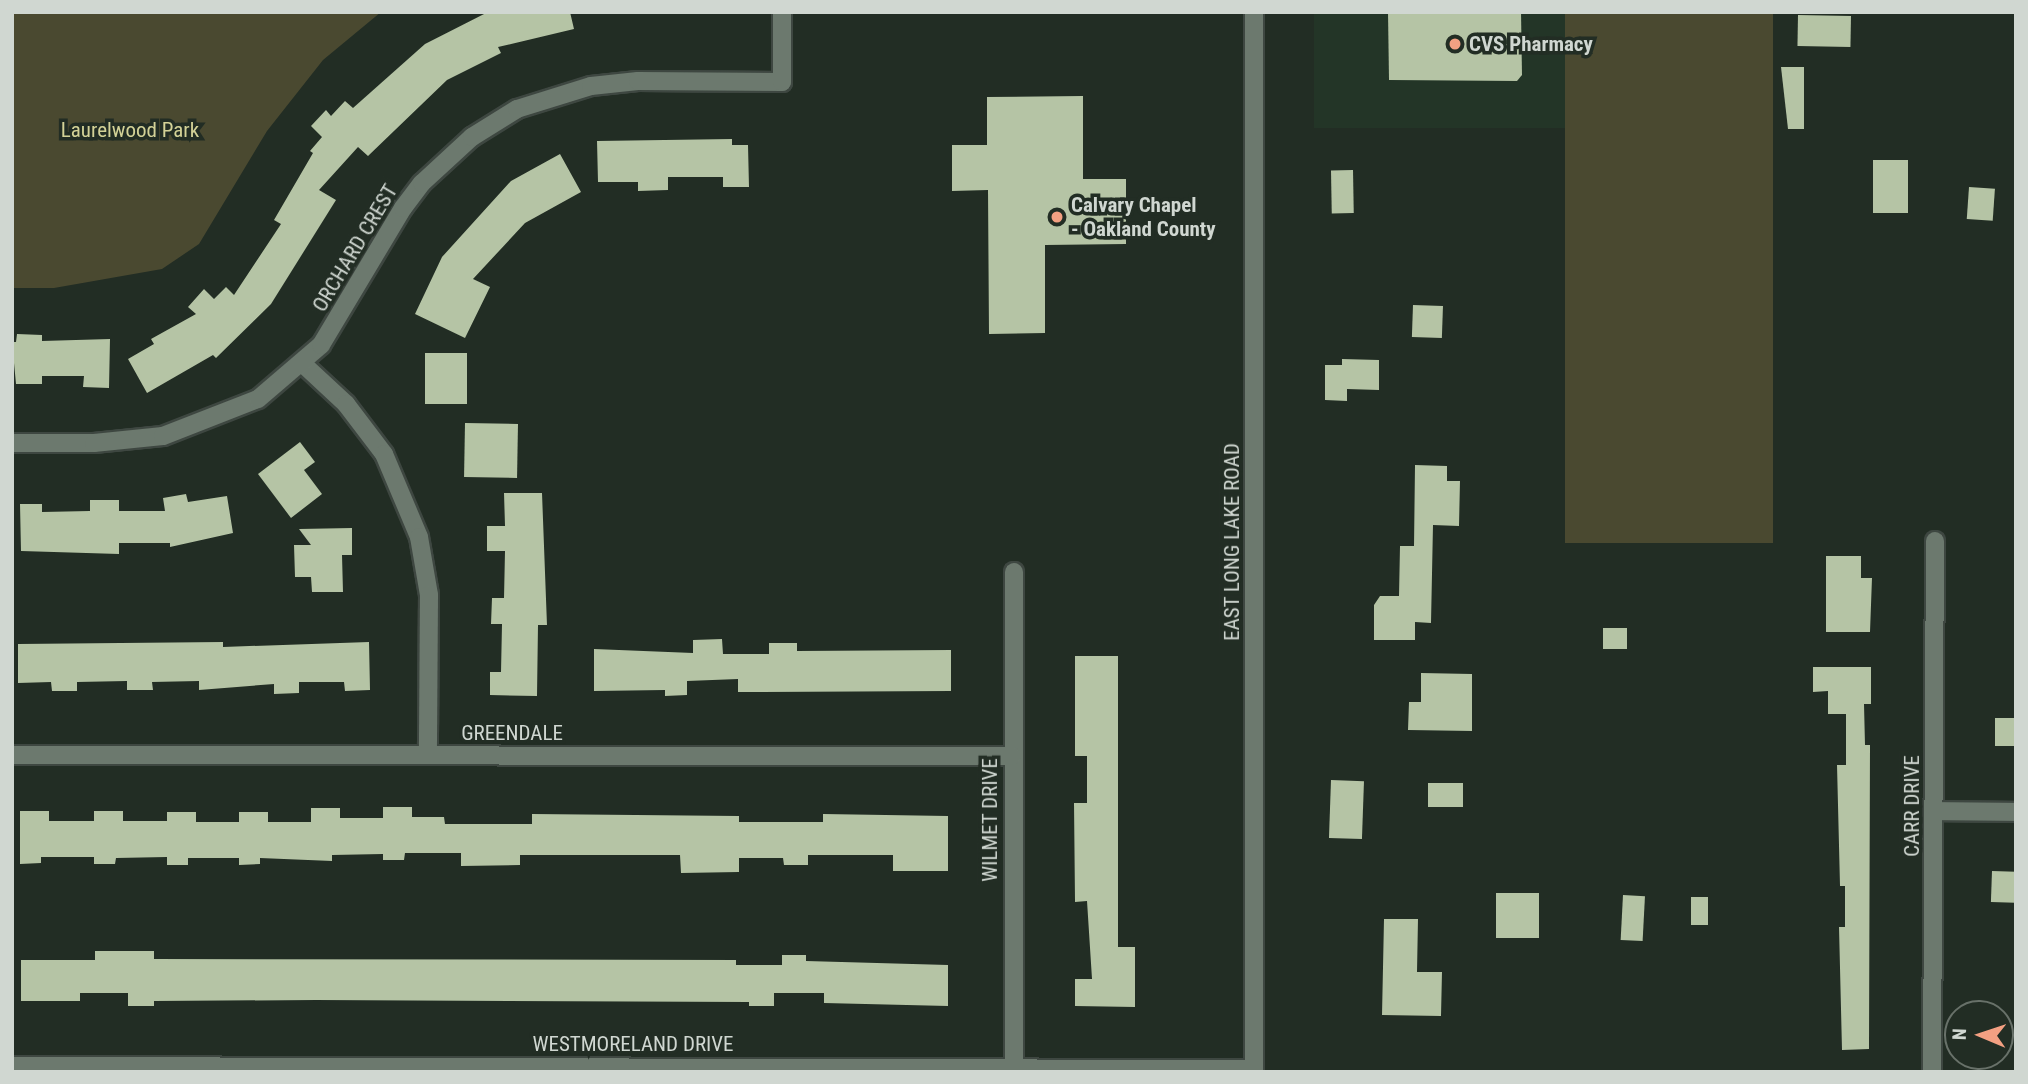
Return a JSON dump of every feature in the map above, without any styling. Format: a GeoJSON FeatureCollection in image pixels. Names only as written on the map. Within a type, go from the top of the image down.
{"type":"FeatureCollection","features":[{"type":"Feature","properties":{"kind":"street","name":"ORCHARD CREST"},"geometry":{"type":"LineString","coordinates":[[12,443],[94,443],[163,436],[258,399],[303,363],[343,316],[387,232],[422,183],[472,137],[509,114],[552,95],[610,82],[782,82],[782,12]]}},
{"type":"Feature","properties":{"kind":"street","name":"EAST LONG LAKE ROAD"},"geometry":{"type":"LineString","coordinates":[[1254,12],[1254,1070]]}},
{"type":"Feature","properties":{"kind":"street"},"geometry":{"type":"LineString","coordinates":[[303,363],[346,404],[384,454],[419,537],[429,595],[428,755]]}},
{"type":"Feature","properties":{"kind":"street","name":"CARR DRIVE"},"geometry":{"type":"LineString","coordinates":[[1932,1072],[1935,541]]}},
{"type":"Feature","properties":{"kind":"street","name":"WILMET DRIVE"},"geometry":{"type":"LineString","coordinates":[[1014,572],[1014,1068]]}},
{"type":"Feature","properties":{"kind":"street","name":"GREENDALE"},"geometry":{"type":"LineString","coordinates":[[12,755],[1012,756]]}},
{"type":"Feature","properties":{"kind":"street"},"geometry":{"type":"LineString","coordinates":[[1935,811],[2016,812]]}},
{"type":"Feature","properties":{"kind":"street","name":"WESTMORELAND DRIVE"},"geometry":{"type":"LineString","coordinates":[[12,1066],[1254,1070]]}},
{"type":"Feature","properties":{"kind":"shaded area"},"geometry":{"type":"Polygon","coordinates":[[[1314,12],[1565,12],[1565,128],[1314,128],[1314,12]]]}},
{"type":"Feature","properties":{"kind":"green space","name":"Laurelwood Park"},"geometry":{"type":"Polygon","coordinates":[[[12,12],[381,12],[323,60],[267,131],[199,244],[162,269],[54,288],[12,288],[12,12]]]}},
{"type":"Feature","properties":{"kind":"green space"},"geometry":{"type":"Polygon","coordinates":[[[1565,12],[1773,12],[1773,543],[1565,543],[1565,12]]]}},
{"type":"Feature","properties":{"kind":"building"},"geometry":{"type":"Polygon","coordinates":[[[488,12],[570,12],[574,29],[498,47],[501,53],[447,80],[368,156],[358,147],[319,190],[336,200],[271,304],[216,358],[213,355],[147,393],[128,359],[154,344],[151,339],[196,314],[188,307],[204,289],[214,299],[226,287],[234,295],[281,224],[274,220],[313,153],[310,151],[322,137],[311,126],[326,110],[331,116],[345,101],[353,108],[425,44],[488,12]]]}},
{"type":"Feature","properties":{"kind":"building","name":"CVS Pharmacy"},"geometry":{"type":"Polygon","coordinates":[[[1388,12],[1521,12],[1522,75],[1517,81],[1389,80],[1388,12]]]}},
{"type":"Feature","properties":{"kind":"building"},"geometry":{"type":"Polygon","coordinates":[[[1798,15],[1851,16],[1850,47],[1797,46],[1798,15]]]}},
{"type":"Feature","properties":{"kind":"building"},"geometry":{"type":"Polygon","coordinates":[[[1781,67],[1804,67],[1804,129],[1788,129],[1781,67]]]}},
{"type":"Feature","properties":{"kind":"building","name":"Calvary Chapel - Oakland County"},"geometry":{"type":"Polygon","coordinates":[[[1083,96],[1083,179],[1126,179],[1126,244],[1045,245],[1045,333],[989,334],[988,190],[952,191],[952,145],[987,145],[987,97],[1083,96]]]}},
{"type":"Feature","properties":{"kind":"building"},"geometry":{"type":"Polygon","coordinates":[[[732,139],[732,145],[748,145],[749,187],[723,187],[723,177],[668,177],[668,190],[638,191],[638,182],[598,182],[597,141],[732,139]]]}},
{"type":"Feature","properties":{"kind":"building"},"geometry":{"type":"Polygon","coordinates":[[[560,154],[581,192],[525,223],[473,279],[490,287],[465,338],[415,314],[442,257],[511,181],[560,154]]]}},
{"type":"Feature","properties":{"kind":"building"},"geometry":{"type":"Polygon","coordinates":[[[1873,160],[1908,160],[1908,213],[1873,213],[1873,160]]]}},
{"type":"Feature","properties":{"kind":"building"},"geometry":{"type":"Polygon","coordinates":[[[1331,170],[1353,170],[1354,213],[1332,213],[1331,170]]]}},
{"type":"Feature","properties":{"kind":"building"},"geometry":{"type":"Polygon","coordinates":[[[1969,187],[1995,189],[1993,221],[1967,219],[1969,187]]]}},
{"type":"Feature","properties":{"kind":"building"},"geometry":{"type":"Polygon","coordinates":[[[1413,305],[1443,306],[1442,338],[1412,337],[1413,305]]]}},
{"type":"Feature","properties":{"kind":"building"},"geometry":{"type":"Polygon","coordinates":[[[17,334],[42,335],[42,341],[110,339],[109,388],[83,387],[84,376],[42,376],[42,384],[16,384],[12,342],[16,342],[17,334]]]}},
{"type":"Feature","properties":{"kind":"building"},"geometry":{"type":"Polygon","coordinates":[[[425,353],[467,353],[467,404],[425,404],[425,353]]]}},
{"type":"Feature","properties":{"kind":"building"},"geometry":{"type":"Polygon","coordinates":[[[1342,359],[1379,360],[1379,390],[1347,389],[1347,401],[1325,400],[1325,365],[1342,365],[1342,359]]]}},
{"type":"Feature","properties":{"kind":"building"},"geometry":{"type":"Polygon","coordinates":[[[465,423],[518,424],[517,478],[464,477],[465,423]]]}},
{"type":"Feature","properties":{"kind":"building"},"geometry":{"type":"Polygon","coordinates":[[[300,442],[315,462],[304,470],[322,494],[291,518],[258,474],[300,442]]]}},
{"type":"Feature","properties":{"kind":"building"},"geometry":{"type":"Polygon","coordinates":[[[1415,465],[1447,466],[1447,481],[1460,481],[1459,526],[1433,525],[1431,623],[1415,622],[1415,640],[1374,640],[1374,605],[1380,596],[1399,596],[1400,546],[1414,546],[1415,465]]]}},
{"type":"Feature","properties":{"kind":"building"},"geometry":{"type":"Polygon","coordinates":[[[504,493],[542,493],[547,625],[538,625],[537,696],[490,695],[490,672],[501,672],[502,624],[491,624],[492,598],[504,598],[505,551],[487,551],[487,526],[505,526],[504,493]]]}},
{"type":"Feature","properties":{"kind":"building"},"geometry":{"type":"Polygon","coordinates":[[[186,494],[188,502],[227,496],[233,533],[170,547],[170,543],[119,543],[119,554],[21,551],[20,504],[42,504],[42,512],[90,511],[90,500],[119,500],[119,511],[165,511],[163,498],[186,494]]]}},
{"type":"Feature","properties":{"kind":"building"},"geometry":{"type":"Polygon","coordinates":[[[352,528],[352,555],[342,555],[343,592],[312,592],[311,577],[295,577],[294,545],[311,545],[299,529],[352,528]]]}},
{"type":"Feature","properties":{"kind":"building"},"geometry":{"type":"Polygon","coordinates":[[[1826,556],[1861,556],[1861,578],[1872,578],[1870,632],[1826,632],[1826,556]]]}},
{"type":"Feature","properties":{"kind":"building"},"geometry":{"type":"Polygon","coordinates":[[[1603,628],[1627,628],[1627,649],[1603,649],[1603,628]]]}},
{"type":"Feature","properties":{"kind":"building"},"geometry":{"type":"Polygon","coordinates":[[[722,639],[723,654],[769,654],[769,643],[797,643],[797,651],[951,650],[951,691],[738,692],[738,679],[687,681],[687,695],[665,696],[665,690],[594,691],[594,649],[693,653],[693,640],[722,639]]]}},
{"type":"Feature","properties":{"kind":"building"},"geometry":{"type":"Polygon","coordinates":[[[223,642],[223,647],[369,642],[370,690],[345,691],[344,682],[299,682],[299,693],[274,694],[274,684],[199,690],[199,681],[152,682],[153,690],[127,690],[127,681],[77,682],[77,691],[52,691],[51,682],[18,683],[18,644],[223,642]]]}},
{"type":"Feature","properties":{"kind":"building"},"geometry":{"type":"Polygon","coordinates":[[[1075,656],[1118,656],[1118,947],[1135,947],[1135,1007],[1075,1006],[1075,979],[1092,979],[1087,901],[1075,902],[1074,803],[1087,803],[1087,756],[1075,756],[1075,656]]]}},
{"type":"Feature","properties":{"kind":"building"},"geometry":{"type":"Polygon","coordinates":[[[1813,667],[1871,667],[1871,704],[1864,704],[1865,745],[1870,745],[1869,1049],[1842,1050],[1839,927],[1845,927],[1845,886],[1840,886],[1837,765],[1846,765],[1846,714],[1828,714],[1828,691],[1813,692],[1813,667]]]}},
{"type":"Feature","properties":{"kind":"building"},"geometry":{"type":"Polygon","coordinates":[[[1421,673],[1472,674],[1472,731],[1408,730],[1409,702],[1421,702],[1421,673]]]}},
{"type":"Feature","properties":{"kind":"building"},"geometry":{"type":"Polygon","coordinates":[[[1995,718],[2016,718],[2016,746],[1995,746],[1995,718]]]}},
{"type":"Feature","properties":{"kind":"building"},"geometry":{"type":"Polygon","coordinates":[[[1331,780],[1364,781],[1362,839],[1329,838],[1331,780]]]}},
{"type":"Feature","properties":{"kind":"building"},"geometry":{"type":"Polygon","coordinates":[[[1428,783],[1463,783],[1463,807],[1428,807],[1428,783]]]}},
{"type":"Feature","properties":{"kind":"building"},"geometry":{"type":"Polygon","coordinates":[[[383,807],[412,807],[412,817],[444,817],[445,824],[532,824],[532,814],[739,816],[739,822],[823,822],[823,814],[948,816],[948,871],[893,871],[893,855],[808,855],[808,865],[784,865],[783,858],[739,858],[739,872],[681,873],[680,855],[520,855],[520,865],[461,866],[461,853],[405,853],[404,860],[383,860],[383,854],[332,855],[332,861],[260,858],[260,864],[239,865],[239,858],[188,858],[188,865],[167,865],[167,857],[116,858],[115,864],[94,864],[94,857],[41,857],[41,863],[20,864],[20,811],[49,811],[49,821],[94,821],[94,811],[123,811],[123,821],[167,821],[167,812],[196,812],[196,822],[239,822],[239,812],[268,812],[268,822],[311,822],[311,808],[340,808],[340,818],[383,818],[383,807]]]}},
{"type":"Feature","properties":{"kind":"building"},"geometry":{"type":"Polygon","coordinates":[[[1992,871],[2016,872],[2015,903],[1991,902],[1992,871]]]}},
{"type":"Feature","properties":{"kind":"building"},"geometry":{"type":"Polygon","coordinates":[[[1496,893],[1539,893],[1539,938],[1496,938],[1496,893]]]}},
{"type":"Feature","properties":{"kind":"building"},"geometry":{"type":"Polygon","coordinates":[[[1623,895],[1645,896],[1643,941],[1621,940],[1623,895]]]}},
{"type":"Feature","properties":{"kind":"building"},"geometry":{"type":"Polygon","coordinates":[[[1691,897],[1708,897],[1708,925],[1691,925],[1691,897]]]}},
{"type":"Feature","properties":{"kind":"building"},"geometry":{"type":"Polygon","coordinates":[[[1384,919],[1418,919],[1417,972],[1442,972],[1441,1016],[1382,1015],[1384,919]]]}},
{"type":"Feature","properties":{"kind":"building"},"geometry":{"type":"Polygon","coordinates":[[[95,951],[154,951],[154,959],[736,960],[736,965],[782,965],[782,955],[806,955],[806,961],[948,965],[948,1006],[824,1003],[824,993],[774,993],[774,1006],[749,1006],[749,1002],[316,1000],[154,1001],[154,1006],[128,1006],[128,993],[80,993],[80,1001],[21,1001],[21,960],[95,960],[95,951]]]}},
{"type":"Feature","properties":{"kind":"place","name":"CVS Pharmacy"},"geometry":{"type":"Point","coordinates":[1455,44]}},
{"type":"Feature","properties":{"kind":"place","name":"Calvary Chapel - Oakland County"},"geometry":{"type":"Point","coordinates":[1057,217]}}]}
